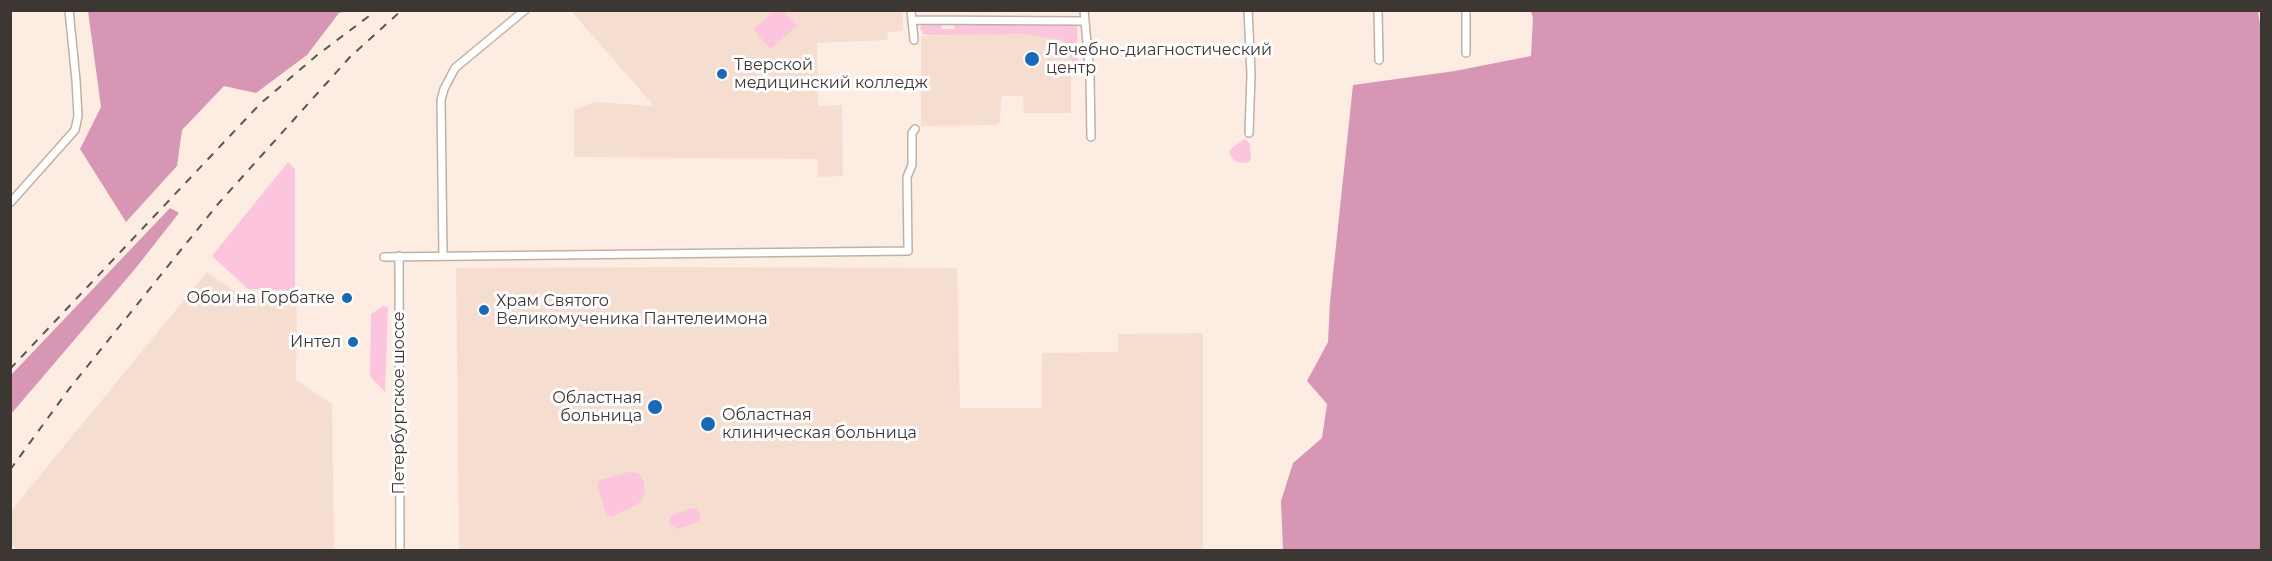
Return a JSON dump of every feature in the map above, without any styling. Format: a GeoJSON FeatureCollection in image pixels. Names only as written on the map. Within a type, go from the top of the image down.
{"type":"FeatureCollection","features":[{"type":"Feature","properties":{"kind":"street"},"geometry":{"type":"LineString","coordinates":[[10,203],[75,130],[78,116],[69,10]]}},
{"type":"Feature","properties":{"kind":"street"},"geometry":{"type":"LineString","coordinates":[[443,256],[441,100],[444,89],[455,68],[525,10]]}},
{"type":"Feature","properties":{"kind":"street"},"geometry":{"type":"LineString","coordinates":[[911,10],[914,40]]}},
{"type":"Feature","properties":{"kind":"street"},"geometry":{"type":"LineString","coordinates":[[1084,10],[1090,76],[1090,137]]}},
{"type":"Feature","properties":{"kind":"street"},"geometry":{"type":"LineString","coordinates":[[1248,10],[1251,74],[1250,133]]}},
{"type":"Feature","properties":{"kind":"street"},"geometry":{"type":"LineString","coordinates":[[1378,10],[1379,60]]}},
{"type":"Feature","properties":{"kind":"street"},"geometry":{"type":"LineString","coordinates":[[1466,53],[1467,10]]}},
{"type":"Feature","properties":{"kind":"street"},"geometry":{"type":"LineString","coordinates":[[913,20],[1084,21]]}},
{"type":"Feature","properties":{"kind":"street"},"geometry":{"type":"LineString","coordinates":[[384,257],[908,251],[907,177],[912,165],[912,133],[915,129]]}},
{"type":"Feature","properties":{"kind":"street","name":"Петербургское шоссе"},"geometry":{"type":"LineString","coordinates":[[399,256],[400,550]]}},
{"type":"Feature","properties":{"kind":"shaded area"},"geometry":{"type":"Polygon","coordinates":[[[88,10],[348,11],[339,13],[307,55],[256,93],[224,86],[182,130],[177,166],[126,222],[80,149],[101,107],[88,10]]]}},
{"type":"Feature","properties":{"kind":"shaded area"},"geometry":{"type":"Polygon","coordinates":[[[571,11],[903,11],[903,31],[888,32],[887,40],[817,43],[818,106],[842,105],[843,176],[818,177],[818,159],[574,157],[574,110],[594,102],[654,106],[571,11]]]}},
{"type":"Feature","properties":{"kind":"shaded area"},"geometry":{"type":"Polygon","coordinates":[[[775,11],[784,11],[797,26],[770,49],[753,29],[775,11]]]}},
{"type":"Feature","properties":{"kind":"shaded area"},"geometry":{"type":"Polygon","coordinates":[[[1531,11],[2258,11],[2262,37],[2261,550],[1283,550],[1281,501],[1293,463],[1322,438],[1327,404],[1307,381],[1328,342],[1330,302],[1353,85],[1455,71],[1531,56],[1533,18],[1531,11]]]}},
{"type":"Feature","properties":{"kind":"shaded area"},"geometry":{"type":"Polygon","coordinates":[[[923,23],[941,23],[942,29],[954,29],[955,23],[1077,25],[1078,65],[1072,66],[1070,52],[1064,52],[1063,40],[1026,34],[928,35],[923,34],[920,28],[923,23]]]}},
{"type":"Feature","properties":{"kind":"shaded area"},"geometry":{"type":"Polygon","coordinates":[[[1071,32],[1071,113],[1024,113],[1023,96],[1003,96],[1000,122],[996,125],[921,126],[921,36],[1071,32]]]}},
{"type":"Feature","properties":{"kind":"shaded area"},"geometry":{"type":"Polygon","coordinates":[[[1244,139],[1250,145],[1249,162],[1234,161],[1229,152],[1244,139]]]}},
{"type":"Feature","properties":{"kind":"shaded area"},"geometry":{"type":"Polygon","coordinates":[[[288,162],[295,169],[295,291],[248,289],[212,256],[288,162]]]}},
{"type":"Feature","properties":{"kind":"shaded area"},"geometry":{"type":"Polygon","coordinates":[[[170,208],[179,213],[135,269],[11,414],[11,375],[170,208]]]}},
{"type":"Feature","properties":{"kind":"shaded area","name":"Областная клиническая больница"},"geometry":{"type":"Polygon","coordinates":[[[456,268],[957,268],[960,408],[1042,408],[1042,353],[1118,352],[1118,334],[1203,333],[1203,550],[459,550],[456,268]]]}},
{"type":"Feature","properties":{"kind":"shaded area"},"geometry":{"type":"Polygon","coordinates":[[[207,272],[243,297],[297,297],[296,380],[332,404],[334,550],[18,550],[11,544],[10,512],[207,272]]]}},
{"type":"Feature","properties":{"kind":"shaded area"},"geometry":{"type":"Polygon","coordinates":[[[383,306],[388,307],[385,392],[370,376],[371,314],[383,306]]]}},
{"type":"Feature","properties":{"kind":"shaded area"},"geometry":{"type":"Polygon","coordinates":[[[629,472],[641,476],[645,495],[638,504],[612,517],[606,514],[597,484],[600,480],[629,472]]]}},
{"type":"Feature","properties":{"kind":"shaded area"},"geometry":{"type":"Polygon","coordinates":[[[692,508],[697,509],[700,513],[701,518],[698,522],[678,529],[671,525],[669,520],[672,515],[692,508]]]}},
{"type":"Feature","properties":{"kind":"railway"},"geometry":{"type":"LineString","coordinates":[[10,369],[260,104],[316,56],[377,10]]}},
{"type":"Feature","properties":{"kind":"railway"},"geometry":{"type":"LineString","coordinates":[[10,470],[69,389],[218,204],[350,57],[402,10]]}},
{"type":"Feature","properties":{"kind":"place","name":"Лечебно-диагностический центр"},"geometry":{"type":"Point","coordinates":[1032,59]}},
{"type":"Feature","properties":{"kind":"place","name":"Тверской медицинский колледж"},"geometry":{"type":"Point","coordinates":[722,74]}},
{"type":"Feature","properties":{"kind":"place","name":"Обои на Горбатке"},"geometry":{"type":"Point","coordinates":[347,298]}},
{"type":"Feature","properties":{"kind":"place","name":"Храм Святого Великомученика Пантелеимона"},"geometry":{"type":"Point","coordinates":[484,310]}},
{"type":"Feature","properties":{"kind":"place","name":"Интел"},"geometry":{"type":"Point","coordinates":[353,342]}},
{"type":"Feature","properties":{"kind":"place","name":"Областная больница"},"geometry":{"type":"Point","coordinates":[655,407]}},
{"type":"Feature","properties":{"kind":"place","name":"Областная клиническая больница"},"geometry":{"type":"Point","coordinates":[708,424]}}]}
